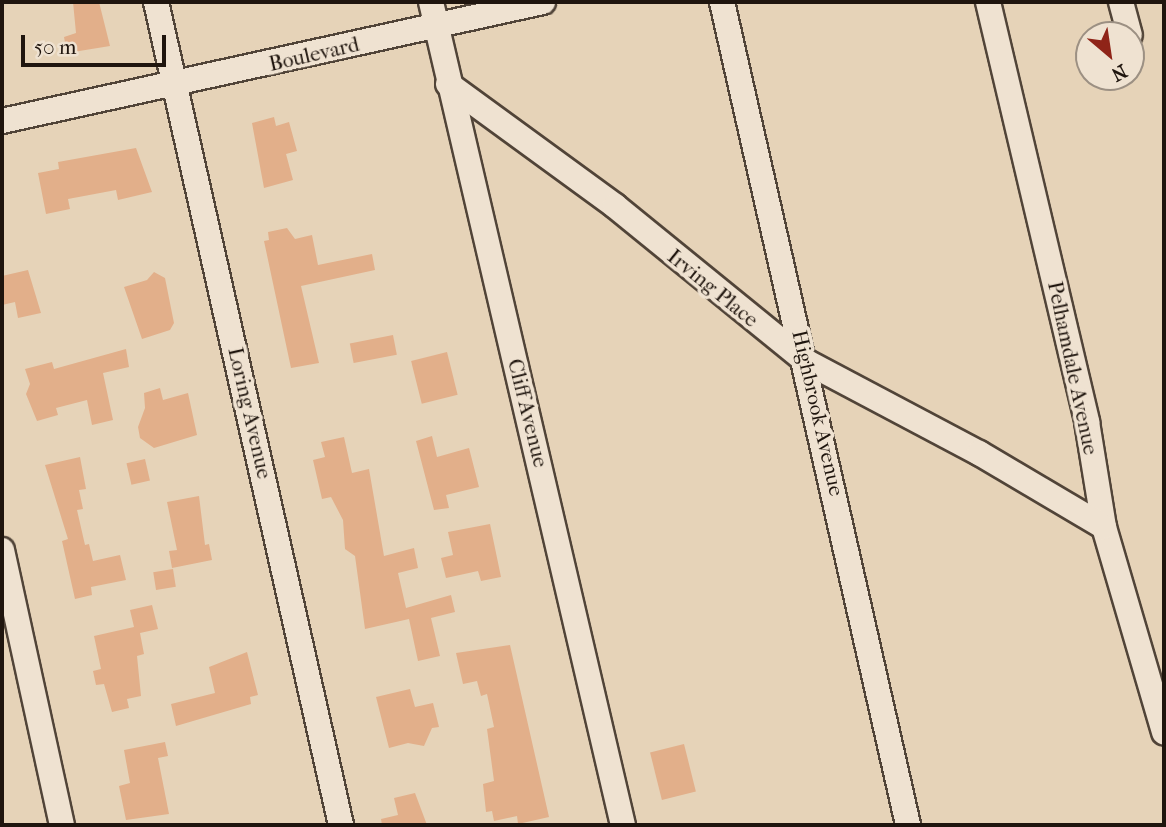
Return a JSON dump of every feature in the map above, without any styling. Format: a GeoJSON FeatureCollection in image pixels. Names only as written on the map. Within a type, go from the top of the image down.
{"type":"FeatureCollection","features":[{"type":"Feature","properties":{"kind":"street","name":"Loring Avenue"},"geometry":{"type":"LineString","coordinates":[[156,2],[341,825]]}},
{"type":"Feature","properties":{"kind":"street","name":"Boulevard"},"geometry":{"type":"LineString","coordinates":[[2,121],[175,86],[434,14],[543,2]]}},
{"type":"Feature","properties":{"kind":"street","name":"Highbrook Avenue"},"geometry":{"type":"LineString","coordinates":[[722,2],[807,362],[908,825]]}},
{"type":"Feature","properties":{"kind":"street","name":"Pelhamdale Avenue"},"geometry":{"type":"LineString","coordinates":[[988,2],[1087,422],[1104,527],[1164,732]]}},
{"type":"Feature","properties":{"kind":"street"},"geometry":{"type":"LineString","coordinates":[[1121,2],[1126,21]]}},
{"type":"Feature","properties":{"kind":"street","name":"Cliff Avenue"},"geometry":{"type":"LineString","coordinates":[[434,14],[448,84],[623,825]]}},
{"type":"Feature","properties":{"kind":"street","name":"Irving Place"},"geometry":{"type":"LineString","coordinates":[[448,84],[614,206],[807,362],[979,453],[1104,527]]}},
{"type":"Feature","properties":{"kind":"street"},"geometry":{"type":"LineString","coordinates":[[2,550],[62,825]]}},
{"type":"Feature","properties":{"kind":"building"},"geometry":{"type":"Polygon","coordinates":[[[73,2],[99,2],[110,46],[67,53],[64,37],[76,33],[73,2]]]}},
{"type":"Feature","properties":{"kind":"building"},"geometry":{"type":"Polygon","coordinates":[[[274,117],[276,126],[289,122],[297,151],[286,154],[293,180],[264,188],[252,123],[274,117]]]}},
{"type":"Feature","properties":{"kind":"building"},"geometry":{"type":"Polygon","coordinates":[[[136,148],[152,192],[118,200],[116,190],[68,199],[70,209],[46,214],[38,173],[59,169],[58,162],[136,148]]]}},
{"type":"Feature","properties":{"kind":"building"},"geometry":{"type":"Polygon","coordinates":[[[287,228],[295,239],[312,235],[318,265],[372,254],[375,270],[301,286],[319,363],[291,368],[264,241],[269,240],[268,232],[287,228]]]}},
{"type":"Feature","properties":{"kind":"building"},"geometry":{"type":"Polygon","coordinates":[[[28,270],[41,313],[18,318],[15,302],[2,305],[2,276],[28,270]]]}},
{"type":"Feature","properties":{"kind":"building"},"geometry":{"type":"Polygon","coordinates":[[[154,272],[165,278],[174,323],[170,330],[142,339],[124,287],[147,280],[154,272]]]}},
{"type":"Feature","properties":{"kind":"building"},"geometry":{"type":"Polygon","coordinates":[[[393,335],[397,355],[354,363],[350,343],[393,335]]]}},
{"type":"Feature","properties":{"kind":"building"},"geometry":{"type":"Polygon","coordinates":[[[126,349],[129,367],[103,373],[113,420],[92,425],[87,400],[56,408],[58,415],[37,421],[26,394],[30,384],[25,369],[52,362],[54,369],[126,349]]]}},
{"type":"Feature","properties":{"kind":"building"},"geometry":{"type":"Polygon","coordinates":[[[447,352],[458,395],[422,404],[411,361],[447,352]]]}},
{"type":"Feature","properties":{"kind":"building"},"geometry":{"type":"Polygon","coordinates":[[[160,388],[163,400],[188,393],[197,435],[154,448],[140,438],[138,427],[145,408],[144,393],[160,388]]]}},
{"type":"Feature","properties":{"kind":"building"},"geometry":{"type":"Polygon","coordinates":[[[432,436],[437,457],[469,448],[479,487],[446,495],[449,508],[434,510],[416,441],[432,436]]]}},
{"type":"Feature","properties":{"kind":"building"},"geometry":{"type":"Polygon","coordinates":[[[344,437],[352,473],[369,469],[384,556],[414,548],[418,568],[398,573],[406,608],[451,595],[455,612],[431,618],[440,656],[418,661],[409,619],[365,629],[355,556],[345,549],[343,520],[331,497],[322,499],[313,460],[325,457],[321,442],[344,437]]]}},
{"type":"Feature","properties":{"kind":"building"},"geometry":{"type":"Polygon","coordinates":[[[80,457],[86,489],[79,490],[83,509],[77,510],[85,545],[89,544],[93,561],[120,555],[126,580],[91,587],[92,595],[75,599],[62,541],[68,539],[45,465],[80,457]]]}},
{"type":"Feature","properties":{"kind":"building"},"geometry":{"type":"Polygon","coordinates":[[[145,459],[150,480],[131,485],[126,463],[145,459]]]}},
{"type":"Feature","properties":{"kind":"building"},"geometry":{"type":"Polygon","coordinates":[[[199,496],[205,545],[209,544],[212,560],[172,568],[169,551],[177,550],[167,502],[199,496]]]}},
{"type":"Feature","properties":{"kind":"building"},"geometry":{"type":"Polygon","coordinates":[[[490,524],[501,577],[481,581],[478,571],[446,578],[441,558],[453,555],[448,532],[490,524]]]}},
{"type":"Feature","properties":{"kind":"building"},"geometry":{"type":"Polygon","coordinates":[[[173,569],[176,587],[156,590],[153,572],[173,569]]]}},
{"type":"Feature","properties":{"kind":"building"},"geometry":{"type":"Polygon","coordinates":[[[152,605],[158,629],[140,633],[144,654],[137,656],[141,696],[127,699],[129,708],[112,712],[104,684],[96,685],[93,671],[101,669],[94,636],[134,627],[130,610],[152,605]]]}},
{"type":"Feature","properties":{"kind":"building"},"geometry":{"type":"Polygon","coordinates":[[[510,645],[549,817],[518,824],[517,816],[494,821],[492,811],[486,812],[483,784],[494,781],[487,729],[494,727],[487,694],[481,696],[477,681],[463,684],[456,653],[510,645]]]}},
{"type":"Feature","properties":{"kind":"building"},"geometry":{"type":"Polygon","coordinates":[[[247,652],[258,695],[250,697],[251,704],[176,726],[171,704],[215,693],[209,667],[247,652]]]}},
{"type":"Feature","properties":{"kind":"building"},"geometry":{"type":"Polygon","coordinates":[[[410,689],[415,707],[433,703],[439,727],[432,728],[424,746],[408,743],[389,748],[376,697],[410,689]]]}},
{"type":"Feature","properties":{"kind":"building"},"geometry":{"type":"Polygon","coordinates":[[[165,742],[168,756],[158,758],[169,814],[126,820],[119,786],[130,783],[124,750],[165,742]]]}},
{"type":"Feature","properties":{"kind":"building"},"geometry":{"type":"Polygon","coordinates":[[[684,744],[696,792],[662,800],[650,752],[684,744]]]}},
{"type":"Feature","properties":{"kind":"building"},"geometry":{"type":"Polygon","coordinates":[[[415,793],[427,825],[382,825],[381,819],[398,815],[394,798],[415,793]]]}}]}
